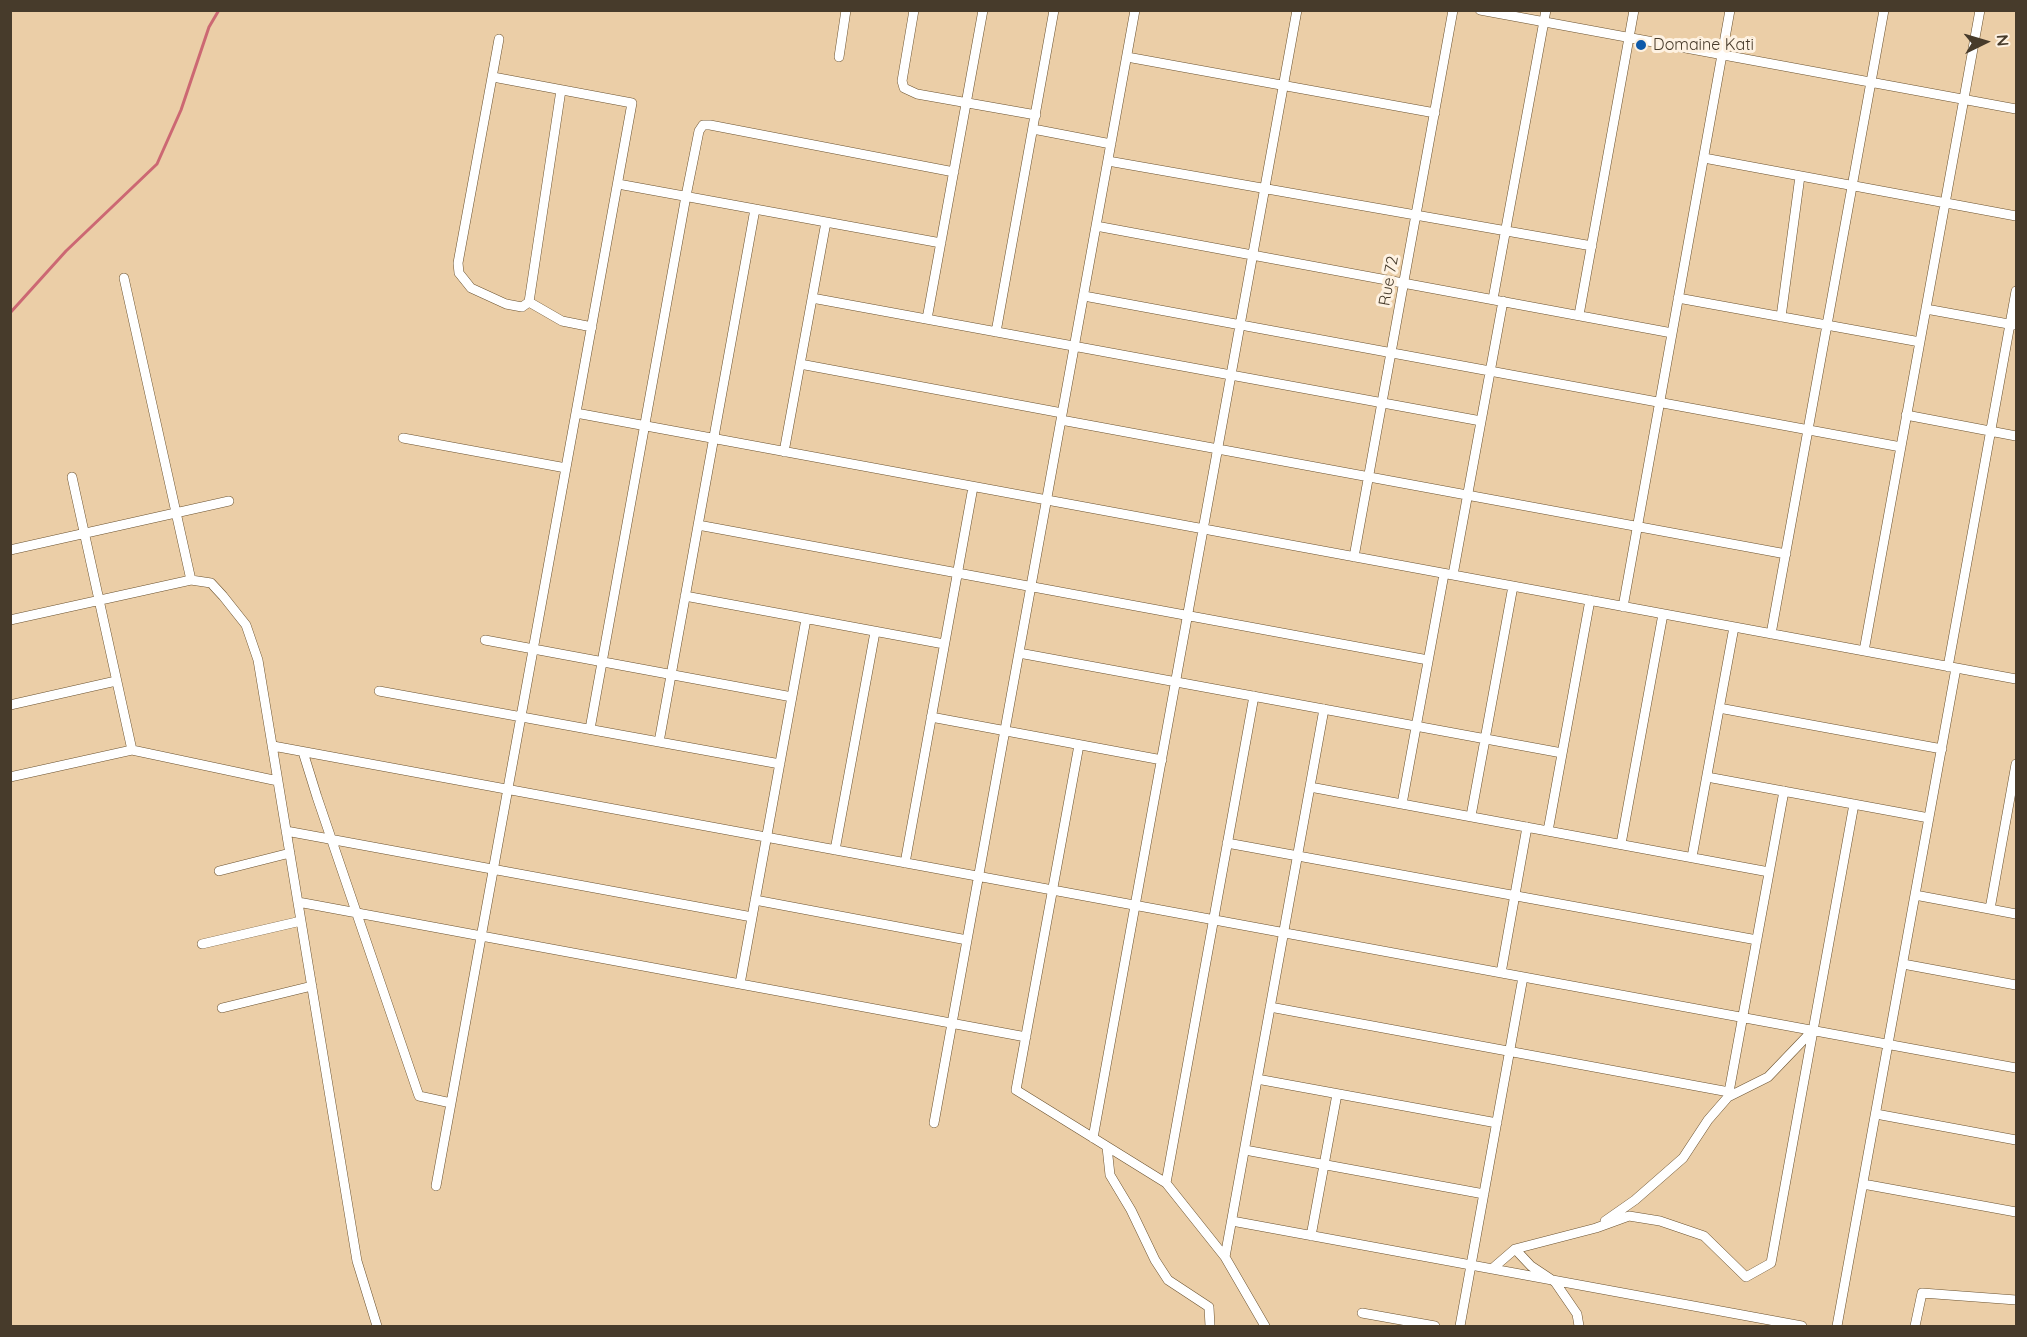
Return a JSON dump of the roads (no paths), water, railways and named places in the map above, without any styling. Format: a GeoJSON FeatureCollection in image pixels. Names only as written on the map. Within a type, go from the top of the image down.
{"type":"FeatureCollection","features":[{"type":"Feature","properties":{"kind":"street"},"geometry":{"type":"LineString","coordinates":[[839,57],[846,10]]}},
{"type":"Feature","properties":{"kind":"street"},"geometry":{"type":"LineString","coordinates":[[914,10],[902,81],[904,88],[917,94],[1035,115]]}},
{"type":"Feature","properties":{"kind":"street"},"geometry":{"type":"LineString","coordinates":[[927,319],[983,10]]}},
{"type":"Feature","properties":{"kind":"street"},"geometry":{"type":"LineString","coordinates":[[996,332],[1054,10]]}},
{"type":"Feature","properties":{"kind":"street"},"geometry":{"type":"LineString","coordinates":[[934,1123],[1136,10]]}},
{"type":"Feature","properties":{"kind":"street"},"geometry":{"type":"LineString","coordinates":[[1093,1138],[1297,10]]}},
{"type":"Feature","properties":{"kind":"street","name":"Rue 72"},"geometry":{"type":"LineString","coordinates":[[1354,557],[1453,10]]}},
{"type":"Feature","properties":{"kind":"street"},"geometry":{"type":"LineString","coordinates":[[1480,10],[2016,109]]}},
{"type":"Feature","properties":{"kind":"street"},"geometry":{"type":"LineString","coordinates":[[1402,804],[1428,660],[1468,495],[1490,371],[1506,231],[1546,10]]}},
{"type":"Feature","properties":{"kind":"street"},"geometry":{"type":"LineString","coordinates":[[1579,315],[1634,10]]}},
{"type":"Feature","properties":{"kind":"street"},"geometry":{"type":"LineString","coordinates":[[1623,606],[1730,10]]}},
{"type":"Feature","properties":{"kind":"street"},"geometry":{"type":"LineString","coordinates":[[1771,634],[1884,10]]}},
{"type":"Feature","properties":{"kind":"street"},"geometry":{"type":"LineString","coordinates":[[1864,651],[1980,10]]}},
{"type":"Feature","properties":{"kind":"street"},"geometry":{"type":"LineString","coordinates":[[500,39],[458,263],[459,273],[471,288],[506,304],[522,307],[529,302],[561,90]]}},
{"type":"Feature","properties":{"kind":"street"},"geometry":{"type":"LineString","coordinates":[[1127,57],[1435,113]]}},
{"type":"Feature","properties":{"kind":"street"},"geometry":{"type":"LineString","coordinates":[[436,1186],[632,103],[493,77]]}},
{"type":"Feature","properties":{"kind":"street"},"geometry":{"type":"LineString","coordinates":[[590,729],[699,131],[703,125],[710,124],[954,172]]}},
{"type":"Feature","properties":{"kind":"street"},"geometry":{"type":"LineString","coordinates":[[1033,129],[1111,144]]}},
{"type":"Feature","properties":{"kind":"street"},"geometry":{"type":"LineString","coordinates":[[1704,158],[2016,216]]}},
{"type":"Feature","properties":{"kind":"street"},"geometry":{"type":"LineString","coordinates":[[1108,160],[1592,246]]}},
{"type":"Feature","properties":{"kind":"street"},"geometry":{"type":"LineString","coordinates":[[1781,317],[1800,176]]}},
{"type":"Feature","properties":{"kind":"street"},"geometry":{"type":"LineString","coordinates":[[618,184],[941,243]]}},
{"type":"Feature","properties":{"kind":"street"},"geometry":{"type":"LineString","coordinates":[[659,742],[755,209]]}},
{"type":"Feature","properties":{"kind":"street"},"geometry":{"type":"LineString","coordinates":[[784,452],[826,222]]}},
{"type":"Feature","properties":{"kind":"street"},"geometry":{"type":"LineString","coordinates":[[1096,226],[1672,333]]}},
{"type":"Feature","properties":{"kind":"street"},"geometry":{"type":"LineString","coordinates":[[124,278],[191,580]]}},
{"type":"Feature","properties":{"kind":"street"},"geometry":{"type":"LineString","coordinates":[[1837,1326],[1942,749],[1952,667],[1991,431],[2013,325],[2016,291]]}},
{"type":"Feature","properties":{"kind":"street"},"geometry":{"type":"LineString","coordinates":[[1084,296],[1901,447]]}},
{"type":"Feature","properties":{"kind":"street"},"geometry":{"type":"LineString","coordinates":[[812,298],[1481,422]]}},
{"type":"Feature","properties":{"kind":"street"},"geometry":{"type":"LineString","coordinates":[[1678,298],[1920,342]]}},
{"type":"Feature","properties":{"kind":"street"},"geometry":{"type":"LineString","coordinates":[[529,302],[562,321],[592,327]]}},
{"type":"Feature","properties":{"kind":"street"},"geometry":{"type":"LineString","coordinates":[[1926,309],[2013,325]]}},
{"type":"Feature","properties":{"kind":"street"},"geometry":{"type":"LineString","coordinates":[[800,364],[1218,449],[1786,554]]}},
{"type":"Feature","properties":{"kind":"street"},"geometry":{"type":"LineString","coordinates":[[576,413],[2016,679]]}},
{"type":"Feature","properties":{"kind":"street"},"geometry":{"type":"LineString","coordinates":[[1906,415],[2016,436]]}},
{"type":"Feature","properties":{"kind":"street"},"geometry":{"type":"LineString","coordinates":[[403,438],[566,468]]}},
{"type":"Feature","properties":{"kind":"street"},"geometry":{"type":"LineString","coordinates":[[72,477],[132,750]]}},
{"type":"Feature","properties":{"kind":"street"},"geometry":{"type":"LineString","coordinates":[[905,863],[973,487]]}},
{"type":"Feature","properties":{"kind":"street"},"geometry":{"type":"LineString","coordinates":[[10,550],[229,501]]}},
{"type":"Feature","properties":{"kind":"street"},"geometry":{"type":"LineString","coordinates":[[698,525],[1428,660]]}},
{"type":"Feature","properties":{"kind":"street"},"geometry":{"type":"LineString","coordinates":[[10,620],[191,580],[211,583],[246,625],[258,660],[357,1261],[378,1326]]}},
{"type":"Feature","properties":{"kind":"street"},"geometry":{"type":"LineString","coordinates":[[1471,816],[1512,586]]}},
{"type":"Feature","properties":{"kind":"street"},"geometry":{"type":"LineString","coordinates":[[685,597],[944,644]]}},
{"type":"Feature","properties":{"kind":"street"},"geometry":{"type":"LineString","coordinates":[[1548,831],[1590,600]]}},
{"type":"Feature","properties":{"kind":"street"},"geometry":{"type":"LineString","coordinates":[[1622,844],[1663,614]]}},
{"type":"Feature","properties":{"kind":"street"},"geometry":{"type":"LineString","coordinates":[[740,984],[806,619]]}},
{"type":"Feature","properties":{"kind":"street"},"geometry":{"type":"LineString","coordinates":[[1692,857],[1734,627]]}},
{"type":"Feature","properties":{"kind":"street"},"geometry":{"type":"LineString","coordinates":[[835,850],[875,632]]}},
{"type":"Feature","properties":{"kind":"street"},"geometry":{"type":"LineString","coordinates":[[485,640],[792,697]]}},
{"type":"Feature","properties":{"kind":"street"},"geometry":{"type":"LineString","coordinates":[[1019,653],[1562,753]]}},
{"type":"Feature","properties":{"kind":"street"},"geometry":{"type":"LineString","coordinates":[[10,705],[116,681]]}},
{"type":"Feature","properties":{"kind":"street"},"geometry":{"type":"LineString","coordinates":[[380,691],[780,765]]}},
{"type":"Feature","properties":{"kind":"street"},"geometry":{"type":"LineString","coordinates":[[1166,1184],[1254,696]]}},
{"type":"Feature","properties":{"kind":"street"},"geometry":{"type":"LineString","coordinates":[[1719,708],[1942,749]]}},
{"type":"Feature","properties":{"kind":"street"},"geometry":{"type":"LineString","coordinates":[[1225,1257],[1324,709]]}},
{"type":"Feature","properties":{"kind":"street"},"geometry":{"type":"LineString","coordinates":[[931,717],[1162,760]]}},
{"type":"Feature","properties":{"kind":"street"},"geometry":{"type":"LineString","coordinates":[[1079,745],[1016,1090],[1166,1184],[1225,1257],[1265,1326]]}},
{"type":"Feature","properties":{"kind":"street"},"geometry":{"type":"LineString","coordinates":[[273,746],[2016,1068]]}},
{"type":"Feature","properties":{"kind":"street"},"geometry":{"type":"LineString","coordinates":[[10,777],[132,750],[278,781]]}},
{"type":"Feature","properties":{"kind":"street"},"geometry":{"type":"LineString","coordinates":[[303,752],[419,1096],[451,1103]]}},
{"type":"Feature","properties":{"kind":"street"},"geometry":{"type":"LineString","coordinates":[[1990,909],[2016,764]]}},
{"type":"Feature","properties":{"kind":"street"},"geometry":{"type":"LineString","coordinates":[[1707,777],[1929,818]]}},
{"type":"Feature","properties":{"kind":"street"},"geometry":{"type":"LineString","coordinates":[[1310,787],[1769,872]]}},
{"type":"Feature","properties":{"kind":"street"},"geometry":{"type":"LineString","coordinates":[[1270,1007],[1729,1092],[1784,791]]}},
{"type":"Feature","properties":{"kind":"street"},"geometry":{"type":"LineString","coordinates":[[1493,1268],[1515,1249],[1596,1228],[1629,1216],[1660,1221],[1704,1236],[1746,1277],[1772,1263],[1854,804]]}},
{"type":"Feature","properties":{"kind":"street"},"geometry":{"type":"LineString","coordinates":[[1501,973],[1527,827]]}},
{"type":"Feature","properties":{"kind":"street"},"geometry":{"type":"LineString","coordinates":[[286,831],[752,917]]}},
{"type":"Feature","properties":{"kind":"street"},"geometry":{"type":"LineString","coordinates":[[1227,843],[1757,940]]}},
{"type":"Feature","properties":{"kind":"street"},"geometry":{"type":"LineString","coordinates":[[219,871],[290,853]]}},
{"type":"Feature","properties":{"kind":"street"},"geometry":{"type":"LineString","coordinates":[[1915,895],[2016,914]]}},
{"type":"Feature","properties":{"kind":"street"},"geometry":{"type":"LineString","coordinates":[[755,900],[967,940]]}},
{"type":"Feature","properties":{"kind":"street"},"geometry":{"type":"LineString","coordinates":[[298,902],[1026,1037]]}},
{"type":"Feature","properties":{"kind":"street"},"geometry":{"type":"LineString","coordinates":[[202,944],[301,921]]}},
{"type":"Feature","properties":{"kind":"street"},"geometry":{"type":"LineString","coordinates":[[1903,964],[2016,985]]}},
{"type":"Feature","properties":{"kind":"street"},"geometry":{"type":"LineString","coordinates":[[1460,1326],[1523,977]]}},
{"type":"Feature","properties":{"kind":"street"},"geometry":{"type":"LineString","coordinates":[[222,1008],[312,986]]}},
{"type":"Feature","properties":{"kind":"street"},"geometry":{"type":"LineString","coordinates":[[1596,1228],[1635,1200],[1683,1158],[1708,1120],[1728,1097],[1768,1077],[1813,1030]]}},
{"type":"Feature","properties":{"kind":"street"},"geometry":{"type":"LineString","coordinates":[[1257,1079],[1497,1123]]}},
{"type":"Feature","properties":{"kind":"street"},"geometry":{"type":"LineString","coordinates":[[1311,1236],[1337,1094]]}},
{"type":"Feature","properties":{"kind":"street"},"geometry":{"type":"LineString","coordinates":[[1876,1114],[2016,1140]]}},
{"type":"Feature","properties":{"kind":"street"},"geometry":{"type":"LineString","coordinates":[[1107,1147],[1110,1175],[1131,1210],[1155,1260],[1168,1280],[1209,1307],[1210,1326]]}},
{"type":"Feature","properties":{"kind":"street"},"geometry":{"type":"LineString","coordinates":[[1245,1150],[1484,1194]]}},
{"type":"Feature","properties":{"kind":"street"},"geometry":{"type":"LineString","coordinates":[[1863,1184],[2016,1212]]}},
{"type":"Feature","properties":{"kind":"street"},"geometry":{"type":"LineString","coordinates":[[1232,1221],[1802,1326]]}},
{"type":"Feature","properties":{"kind":"street"},"geometry":{"type":"LineString","coordinates":[[1515,1249],[1530,1266],[1555,1282],[1577,1314],[1579,1326]]}},
{"type":"Feature","properties":{"kind":"street"},"geometry":{"type":"LineString","coordinates":[[1915,1326],[1922,1293],[2016,1299]]}},
{"type":"Feature","properties":{"kind":"street"},"geometry":{"type":"LineString","coordinates":[[1362,1313],[1435,1326]]}},
{"type":"Feature","properties":{"kind":"waterway"},"geometry":{"type":"LineString","coordinates":[[10,313],[66,251],[157,164],[181,110],[209,27],[219,10]]}},
{"type":"Feature","properties":{"kind":"place","name":"Domaine Kati"},"geometry":{"type":"Point","coordinates":[1641,45]}}]}
